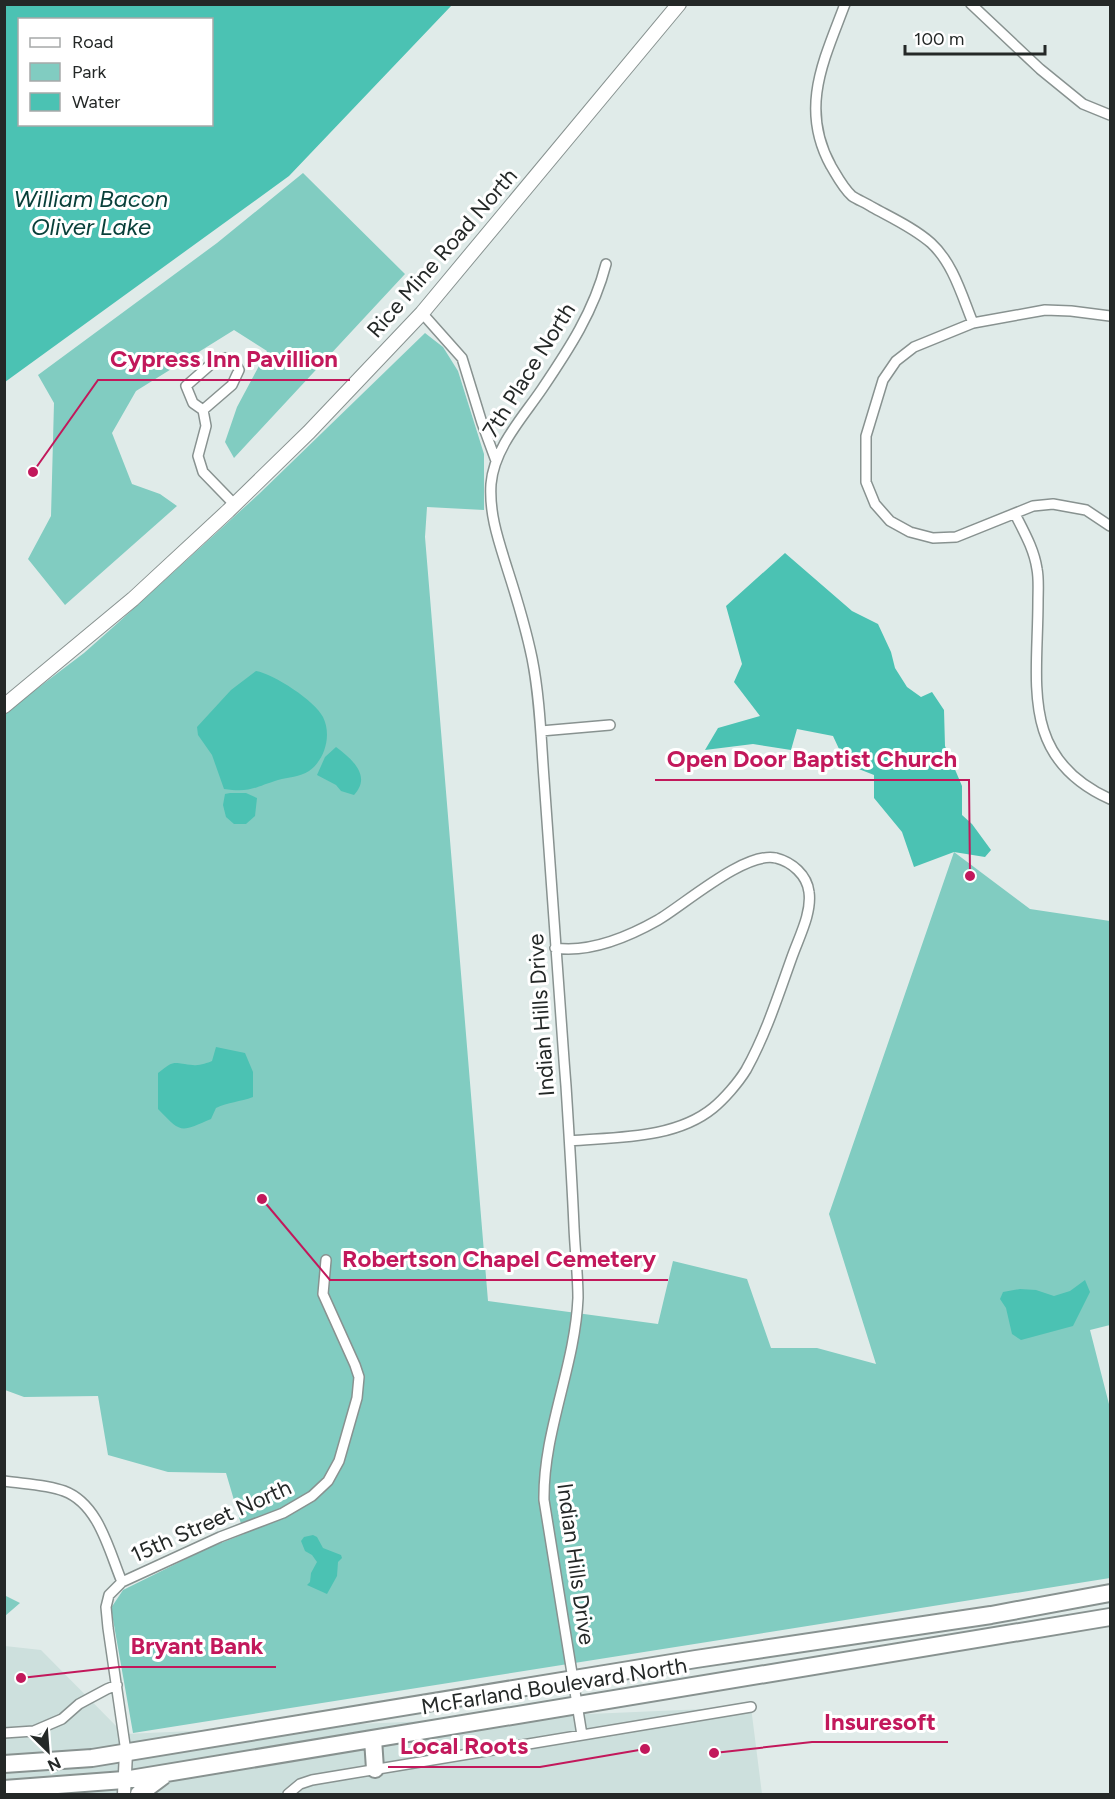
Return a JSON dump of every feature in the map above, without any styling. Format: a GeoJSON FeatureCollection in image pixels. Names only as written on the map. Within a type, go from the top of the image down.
{"type":"FeatureCollection","features":[{"type":"Feature","properties":{"kind":"highway","name":"McFarland Boulevard North"},"geometry":{"type":"LineString","coordinates":[[4,1764],[92,1758],[572,1679],[981,1616],[1110,1593]]}},
{"type":"Feature","properties":{"kind":"highway","name":"McFarland Boulevard North"},"geometry":{"type":"LineString","coordinates":[[4,1789],[124,1787],[169,1772],[1110,1617]]}},
{"type":"Feature","properties":{"kind":"highway"},"geometry":{"type":"LineString","coordinates":[[373,1739],[375,1769]]}},
{"type":"Feature","properties":{"kind":"highway"},"geometry":{"type":"LineString","coordinates":[[139,1794],[169,1772]]}},
{"type":"Feature","properties":{"kind":"main road","name":"Rice Mine Road North"},"geometry":{"type":"LineString","coordinates":[[4,705],[133,599],[235,505],[309,432],[422,312],[680,4]]}},
{"type":"Feature","properties":{"kind":"street"},"geometry":{"type":"LineString","coordinates":[[845,4],[821,67],[816,89],[815,112],[818,134],[826,157],[837,178],[852,196],[912,230],[931,244],[946,262],[973,323]]}},
{"type":"Feature","properties":{"kind":"street"},"geometry":{"type":"LineString","coordinates":[[971,4],[1040,69],[1083,104],[1110,115]]}},
{"type":"Feature","properties":{"kind":"street","name":"7th Place North"},"geometry":{"type":"LineString","coordinates":[[496,461],[508,438],[590,312],[606,264]]}},
{"type":"Feature","properties":{"kind":"street"},"geometry":{"type":"LineString","coordinates":[[1110,316],[1045,310],[973,323],[914,347],[896,361],[883,380],[866,436],[866,482],[875,504],[890,521],[910,532],[933,538],[956,537],[1033,506],[1053,504],[1086,510],[1110,526]]}},
{"type":"Feature","properties":{"kind":"street","name":"Indian Hills Drive"},"geometry":{"type":"LineString","coordinates":[[422,312],[462,358],[496,461],[491,481],[494,527],[515,592],[532,658],[541,731],[570,1141],[578,1297],[573,1342],[543,1477],[547,1523],[582,1735]]}},
{"type":"Feature","properties":{"kind":"street"},"geometry":{"type":"LineString","coordinates":[[202,410],[232,385],[239,370],[232,358],[218,358],[186,386],[193,403],[202,410],[206,426],[198,456],[203,472],[235,505]]}},
{"type":"Feature","properties":{"kind":"street"},"geometry":{"type":"LineString","coordinates":[[1016,514],[1031,546],[1038,570],[1036,686],[1040,720],[1047,741],[1074,776],[1091,790],[1110,799]]}},
{"type":"Feature","properties":{"kind":"street"},"geometry":{"type":"LineString","coordinates":[[541,731],[610,725]]}},
{"type":"Feature","properties":{"kind":"street"},"geometry":{"type":"LineString","coordinates":[[555,948],[565,950],[589,947],[618,940],[659,920],[745,864],[767,857],[778,858],[799,870],[809,891],[807,914],[765,1033],[744,1073],[714,1107],[695,1120],[663,1132],[570,1141]]}},
{"type":"Feature","properties":{"kind":"street","name":"15th Street North"},"geometry":{"type":"LineString","coordinates":[[122,1582],[220,1537],[283,1513],[312,1496],[328,1481],[349,1430],[359,1388],[356,1365],[323,1294],[326,1260]]}},
{"type":"Feature","properties":{"kind":"street"},"geometry":{"type":"LineString","coordinates":[[4,1481],[53,1488],[74,1496],[97,1522],[122,1582],[109,1595],[106,1607],[126,1752],[124,1787]]}},
{"type":"Feature","properties":{"kind":"street"},"geometry":{"type":"LineString","coordinates":[[4,1733],[34,1731],[62,1719],[88,1699],[117,1685]]}},
{"type":"Feature","properties":{"kind":"street"},"geometry":{"type":"LineString","coordinates":[[288,1794],[300,1784],[312,1779],[751,1707]]}},
{"type":"Feature","properties":{"kind":"shaded area"},"geometry":{"type":"Polygon","coordinates":[[[5,1646],[41,1650],[124,1734],[751,1707],[762,1794],[5,1794],[5,1646]]]}},
{"type":"Feature","properties":{"kind":"green space"},"geometry":{"type":"Polygon","coordinates":[[[303,173],[405,274],[234,458],[225,442],[237,407],[267,351],[234,330],[136,391],[112,433],[132,484],[160,494],[177,506],[65,605],[28,559],[51,516],[54,403],[38,375],[217,243],[303,173]]]}},
{"type":"Feature","properties":{"kind":"green space"},"geometry":{"type":"Polygon","coordinates":[[[425,333],[443,347],[458,371],[484,454],[484,510],[427,507],[425,537],[488,1301],[658,1324],[673,1261],[747,1279],[771,1348],[817,1348],[876,1364],[829,1214],[954,852],[1030,909],[1110,921],[1110,1325],[1090,1330],[1110,1408],[1110,1578],[133,1733],[111,1608],[123,1590],[208,1548],[244,1534],[226,1473],[168,1472],[108,1455],[98,1396],[24,1397],[5,1390],[5,713],[84,653],[120,621],[260,493],[425,333]]]}},
{"type":"Feature","properties":{"kind":"green space"},"geometry":{"type":"Polygon","coordinates":[[[4,1595],[20,1603],[5,1616],[4,1616],[4,1595]]]}},
{"type":"Feature","properties":{"kind":"water","name":"William Bacon Oliver Lake"},"geometry":{"type":"Polygon","coordinates":[[[5,4],[452,4],[289,176],[5,382],[5,4]]]}},
{"type":"Feature","properties":{"kind":"water"},"geometry":{"type":"Polygon","coordinates":[[[785,553],[852,611],[878,624],[891,652],[895,668],[907,687],[921,697],[932,692],[944,710],[945,746],[962,786],[962,815],[972,824],[991,850],[985,857],[954,852],[914,867],[902,832],[874,798],[874,775],[846,764],[833,736],[797,729],[791,750],[753,744],[705,750],[718,728],[760,716],[734,682],[742,664],[726,606],[785,553]]]}},
{"type":"Feature","properties":{"kind":"water"},"geometry":{"type":"Polygon","coordinates":[[[256,671],[273,677],[312,703],[326,724],[325,747],[315,766],[298,776],[247,790],[224,789],[212,755],[198,735],[197,727],[231,690],[256,671]]]}},
{"type":"Feature","properties":{"kind":"water"},"geometry":{"type":"Polygon","coordinates":[[[336,747],[358,768],[361,781],[354,795],[341,791],[336,785],[317,775],[325,757],[336,747]]]}},
{"type":"Feature","properties":{"kind":"water"},"geometry":{"type":"Polygon","coordinates":[[[246,793],[257,798],[255,816],[246,824],[234,824],[226,817],[223,805],[225,794],[246,793]]]}},
{"type":"Feature","properties":{"kind":"water"},"geometry":{"type":"Polygon","coordinates":[[[216,1047],[245,1053],[253,1072],[253,1097],[216,1108],[211,1119],[187,1128],[177,1127],[158,1109],[158,1073],[174,1063],[198,1065],[212,1061],[216,1047]]]}},
{"type":"Feature","properties":{"kind":"water"},"geometry":{"type":"Polygon","coordinates":[[[1085,1280],[1090,1292],[1073,1326],[1021,1340],[1012,1334],[1006,1308],[1000,1299],[1003,1292],[1020,1289],[1036,1290],[1054,1296],[1070,1291],[1085,1280]]]}},
{"type":"Feature","properties":{"kind":"water"},"geometry":{"type":"Polygon","coordinates":[[[313,1535],[317,1537],[323,1548],[341,1555],[342,1558],[338,1562],[337,1576],[327,1594],[307,1585],[317,1562],[305,1551],[301,1541],[304,1537],[313,1535]]]}},
{"type":"Feature","properties":{"kind":"place","name":"Cypress Inn Pavillion"},"geometry":{"type":"Point","coordinates":[33,472]}},
{"type":"Feature","properties":{"kind":"place","name":"Open Door Baptist Church"},"geometry":{"type":"Point","coordinates":[970,876]}},
{"type":"Feature","properties":{"kind":"place","name":"Robertson Chapel Cemetery"},"geometry":{"type":"Point","coordinates":[262,1199]}},
{"type":"Feature","properties":{"kind":"place","name":"Bryant Bank"},"geometry":{"type":"Point","coordinates":[21,1678]}},
{"type":"Feature","properties":{"kind":"place","name":"Local Roots"},"geometry":{"type":"Point","coordinates":[645,1749]}},
{"type":"Feature","properties":{"kind":"place","name":"Insuresoft"},"geometry":{"type":"Point","coordinates":[714,1753]}}]}
